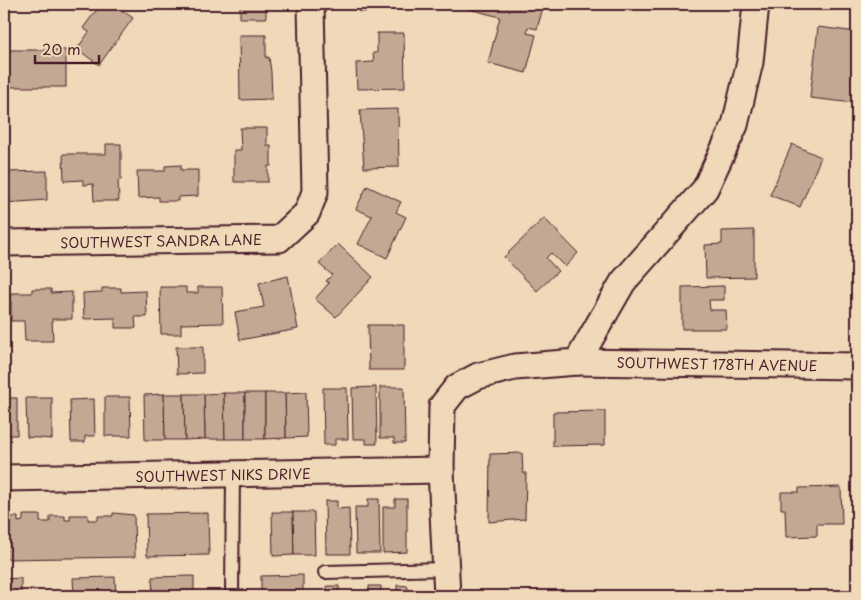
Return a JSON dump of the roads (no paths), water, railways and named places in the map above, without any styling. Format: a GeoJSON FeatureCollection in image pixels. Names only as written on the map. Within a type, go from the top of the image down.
{"type":"FeatureCollection","features":[{"type":"Feature","properties":{"kind":"street","name":"SOUTHWEST SANDRA LANE"},"geometry":{"type":"LineString","coordinates":[[4,243],[279,239],[307,213],[314,192],[311,4]]}},
{"type":"Feature","properties":{"kind":"street"},"geometry":{"type":"LineString","coordinates":[[577,362],[623,282],[705,189],[735,125],[750,62],[756,4]]}},
{"type":"Feature","properties":{"kind":"street","name":"SOUTHWEST 178TH AVENUE"},"geometry":{"type":"LineString","coordinates":[[447,596],[441,470],[442,406],[457,387],[478,376],[514,367],[577,362],[857,366]]}},
{"type":"Feature","properties":{"kind":"street","name":"SOUTHWEST NIKS DRIVE"},"geometry":{"type":"LineString","coordinates":[[4,478],[441,470]]}},
{"type":"Feature","properties":{"kind":"lane"},"geometry":{"type":"LineString","coordinates":[[232,596],[233,475]]}},
{"type":"Feature","properties":{"kind":"lane"},"geometry":{"type":"LineString","coordinates":[[326,572],[446,569]]}}]}
